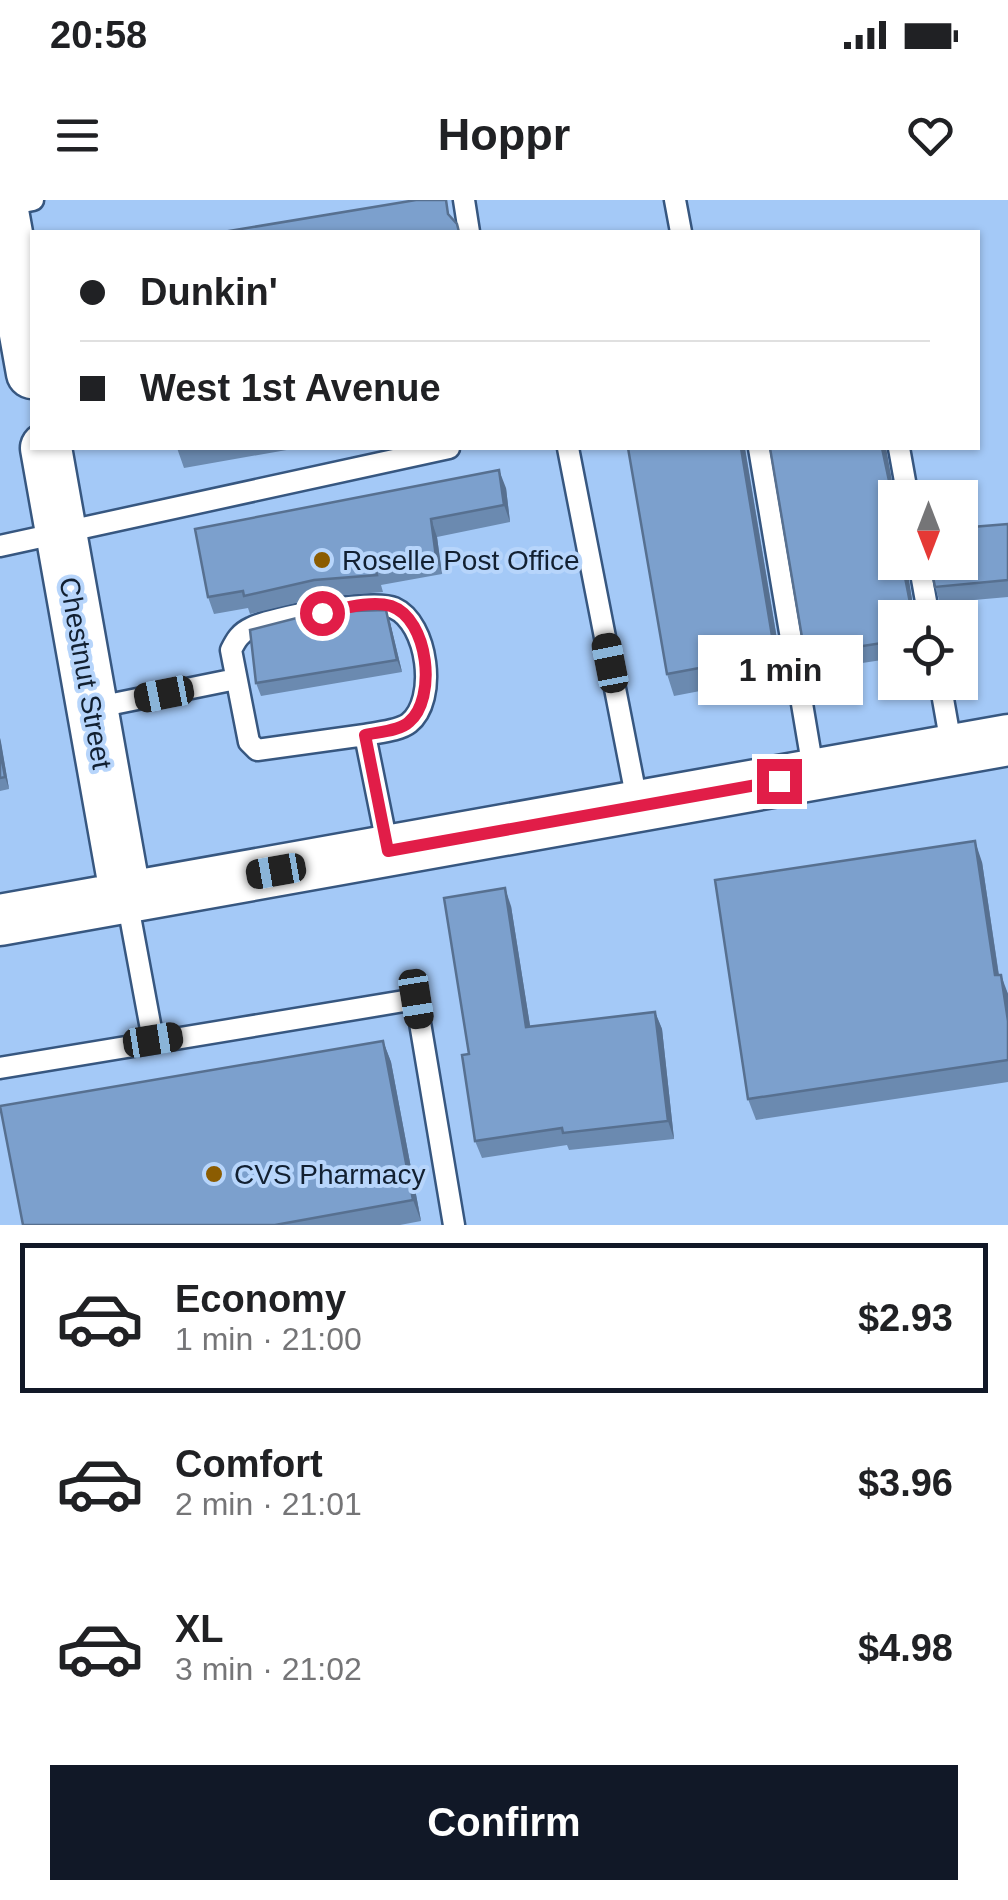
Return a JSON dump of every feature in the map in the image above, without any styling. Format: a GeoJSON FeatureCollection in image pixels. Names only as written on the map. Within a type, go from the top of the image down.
{"type":"FeatureCollection","features":[{"type":"Feature","properties":{"kind":"street"},"geometry":{"type":"LineString","coordinates":[[12,202],[30,356]]}},
{"type":"Feature","properties":{"kind":"street","name":"Chestnut Street"},"geometry":{"type":"LineString","coordinates":[[46,450],[126,898]]}},
{"type":"Feature","properties":{"kind":"street"},"geometry":{"type":"LineString","coordinates":[[0,920],[1008,740]]}},
{"type":"Feature","properties":{"kind":"lane"},"geometry":{"type":"LineString","coordinates":[[464,200],[469,230]]}},
{"type":"Feature","properties":{"kind":"lane"},"geometry":{"type":"LineString","coordinates":[[676,200],[680,230]]}},
{"type":"Feature","properties":{"kind":"lane"},"geometry":{"type":"LineString","coordinates":[[0,546],[440,450]]}},
{"type":"Feature","properties":{"kind":"lane"},"geometry":{"type":"LineString","coordinates":[[568,450],[638,806]]}},
{"type":"Feature","properties":{"kind":"lane"},"geometry":{"type":"LineString","coordinates":[[759,450],[814,774]]}},
{"type":"Feature","properties":{"kind":"lane"},"geometry":{"type":"LineString","coordinates":[[899,450],[905,480]]}},
{"type":"Feature","properties":{"kind":"lane"},"geometry":{"type":"LineString","coordinates":[[356,606],[390,606],[404,614],[417,634],[426,685],[424,705],[407,725],[365,735],[257,750],[250,742],[230,650],[238,637],[254,626],[356,606]]}},
{"type":"Feature","properties":{"kind":"lane"},"geometry":{"type":"LineString","coordinates":[[93,708],[236,680]]}},
{"type":"Feature","properties":{"kind":"lane"},"geometry":{"type":"LineString","coordinates":[[943,700],[952,750]]}},
{"type":"Feature","properties":{"kind":"lane"},"geometry":{"type":"LineString","coordinates":[[365,735],[388,851]]}},
{"type":"Feature","properties":{"kind":"lane"},"geometry":{"type":"LineString","coordinates":[[126,898],[153,1040]]}},
{"type":"Feature","properties":{"kind":"lane"},"geometry":{"type":"LineString","coordinates":[[0,1068],[416,999],[454,1225]]}},
{"type":"Feature","properties":{"kind":"building"},"geometry":{"type":"Polygon","coordinates":[[[416,200],[446,200],[448,214],[458,230],[235,230],[416,200]]]}},
{"type":"Feature","properties":{"kind":"building"},"geometry":{"type":"Polygon","coordinates":[[[628,450],[741,450],[775,654],[667,674],[628,450]]]}},
{"type":"Feature","properties":{"kind":"building"},"geometry":{"type":"Polygon","coordinates":[[[770,450],[882,450],[889,480],[878,480],[878,580],[906,580],[909,600],[878,600],[878,644],[805,655],[770,450]]]}},
{"type":"Feature","properties":{"kind":"building","name":"Roselle Post Office"},"geometry":{"type":"Polygon","coordinates":[[[499,470],[504,505],[431,519],[436,557],[375,567],[377,575],[314,580],[244,596],[243,591],[208,597],[195,529],[499,470]]]}},
{"type":"Feature","properties":{"kind":"building"},"geometry":{"type":"Polygon","coordinates":[[[1008,524],[1008,580],[935,587],[934,580],[978,580],[978,526],[1008,524]]]}},
{"type":"Feature","properties":{"kind":"building"},"geometry":{"type":"Polygon","coordinates":[[[386,610],[397,660],[256,683],[250,630],[320,612],[386,610]]]}},
{"type":"Feature","properties":{"kind":"building"},"geometry":{"type":"Polygon","coordinates":[[[0,749],[5,777],[0,778],[0,749]]]}},
{"type":"Feature","properties":{"kind":"building"},"geometry":{"type":"Polygon","coordinates":[[[975,841],[995,975],[1001,975],[1008,1021],[1008,1060],[748,1099],[715,880],[975,841]]]}},
{"type":"Feature","properties":{"kind":"building"},"geometry":{"type":"Polygon","coordinates":[[[505,888],[526,1027],[655,1012],[668,1121],[563,1133],[562,1128],[475,1141],[462,1055],[469,1054],[444,898],[505,888]]]}},
{"type":"Feature","properties":{"kind":"building","name":"CVS Pharmacy"},"geometry":{"type":"Polygon","coordinates":[[[383,1041],[413,1200],[275,1225],[23,1225],[0,1106],[383,1041]]]}},
{"type":"Feature","properties":{"kind":"place","name":"Roselle Post Office"},"geometry":{"type":"Point","coordinates":[322,560]}},
{"type":"Feature","properties":{"kind":"place","name":"CVS Pharmacy"},"geometry":{"type":"Point","coordinates":[214,1174]}},
{"type":"Feature","properties":{"kind":"route"},"geometry":{"type":"LineString","coordinates":[[322,613],[356,606],[390,606],[404,614],[417,634],[426,685],[424,705],[407,725],[365,735],[388,851],[779,781]]}}]}
